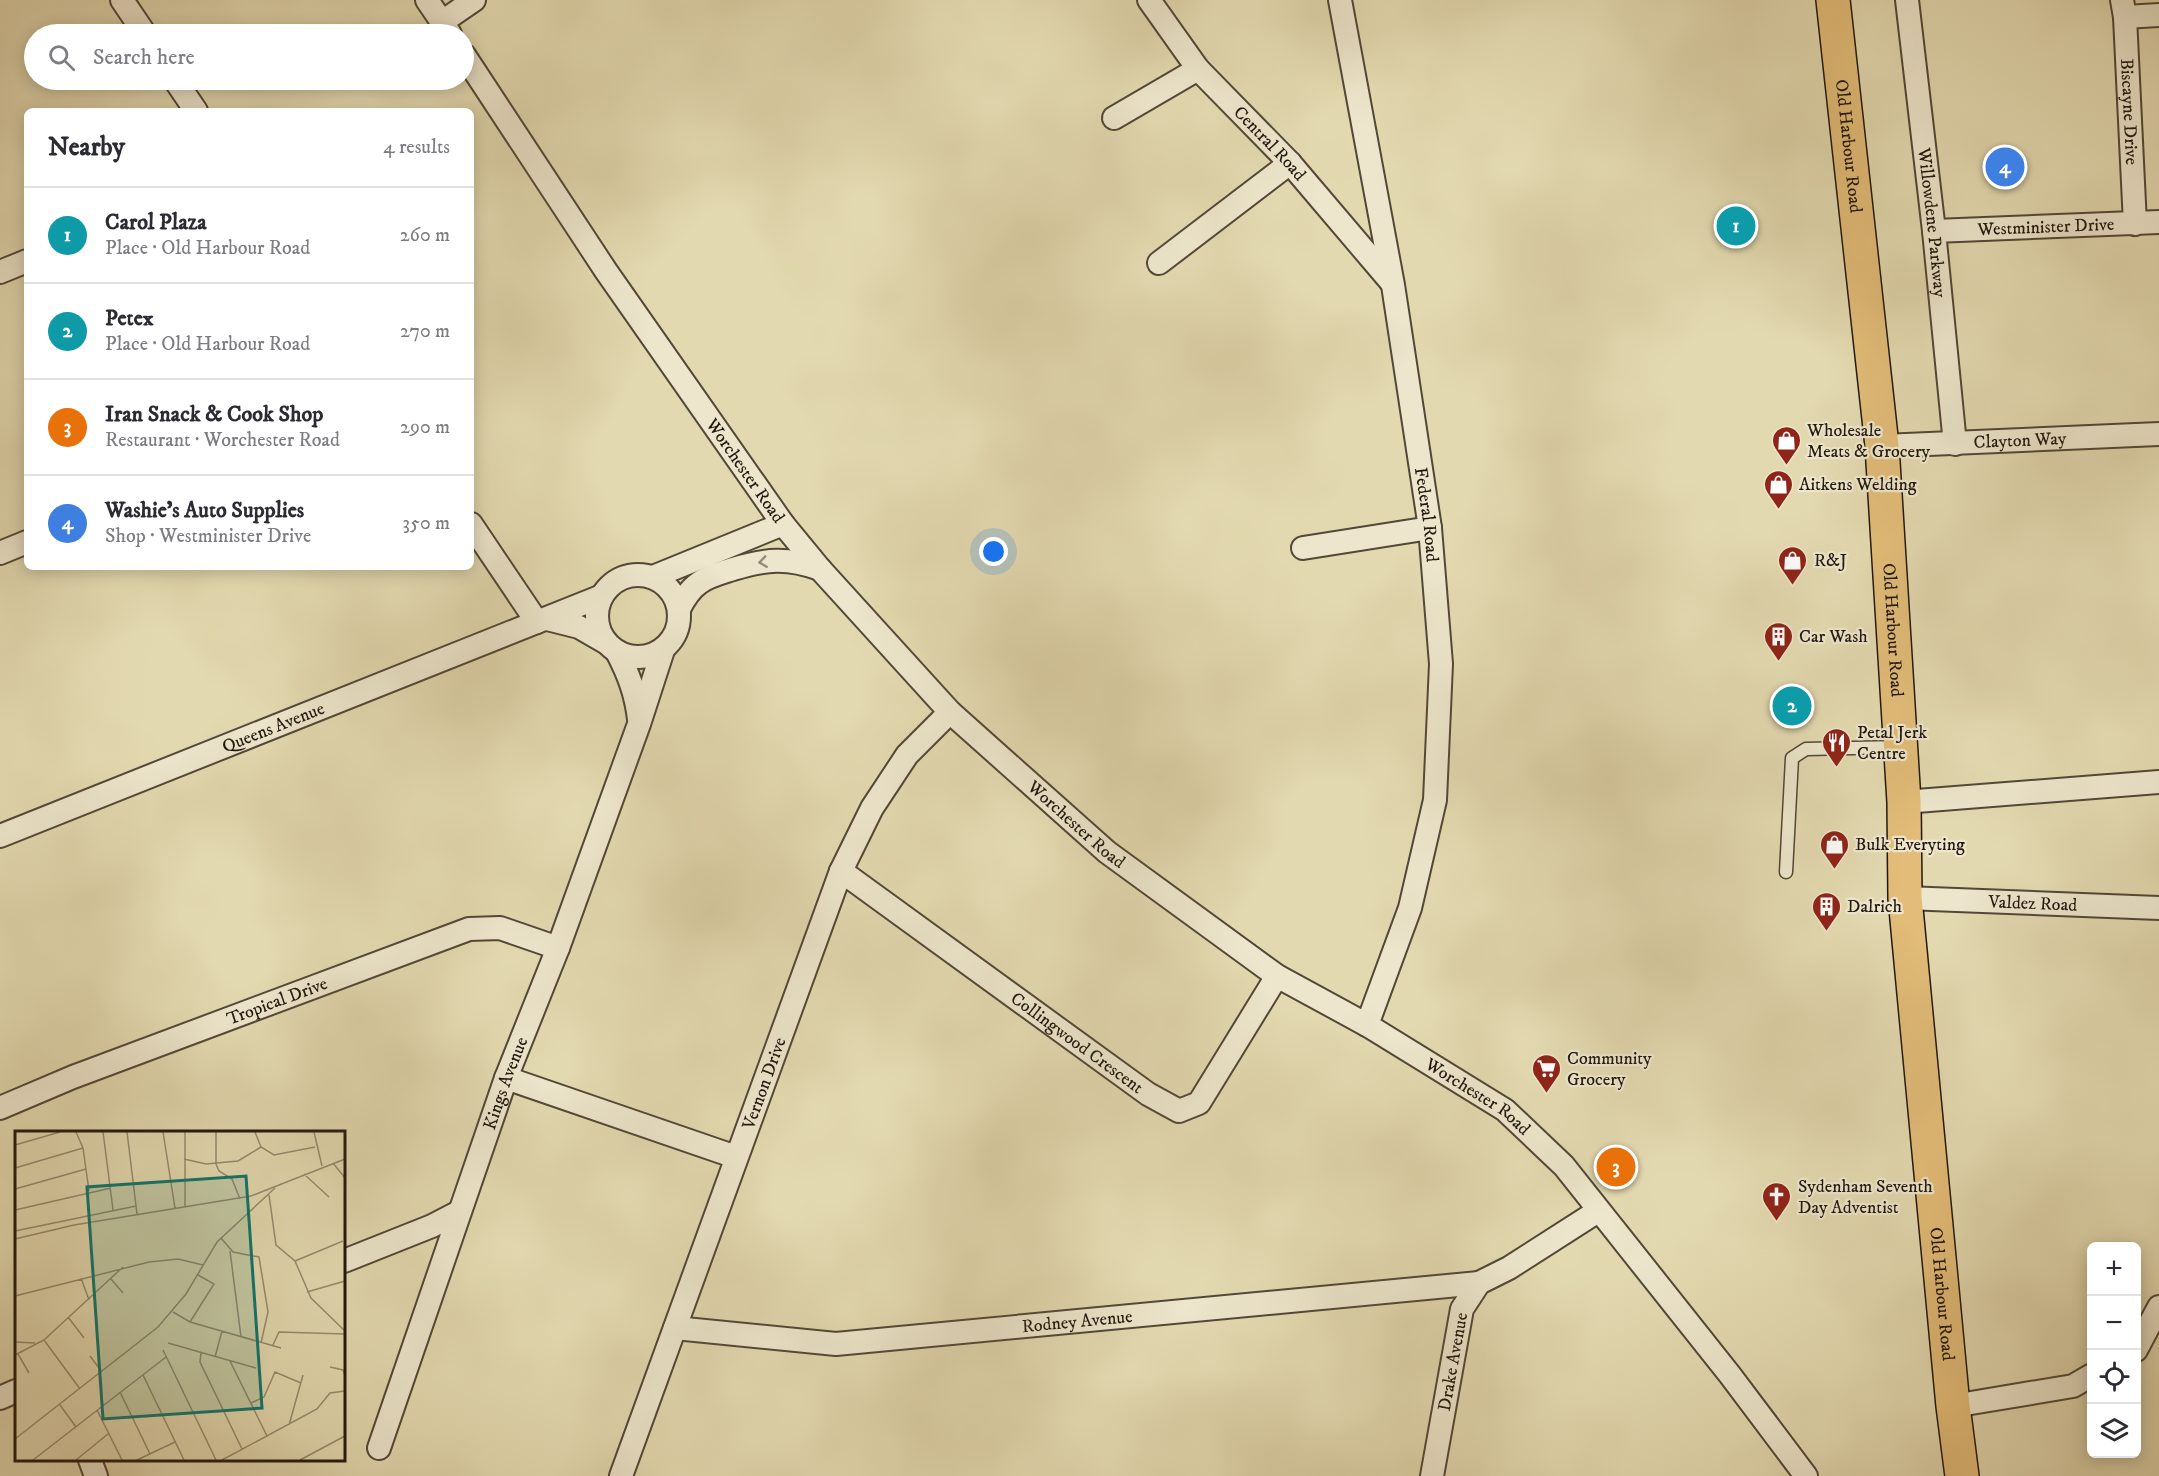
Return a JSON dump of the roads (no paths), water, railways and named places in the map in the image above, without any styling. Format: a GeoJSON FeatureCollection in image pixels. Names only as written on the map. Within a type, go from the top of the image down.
{"type":"FeatureCollection","features":[{"type":"Feature","properties":{"kind":"main road","name":"Old Harbour Road"},"geometry":{"type":"LineString","coordinates":[[1833,0],[1882,446],[1904,802],[1905,898],[1953,1406],[1962,1476]]}},
{"type":"Feature","properties":{"kind":"street"},"geometry":{"type":"LineString","coordinates":[[122,0],[138,24]]}},
{"type":"Feature","properties":{"kind":"street"},"geometry":{"type":"LineString","coordinates":[[427,0],[443,24]]}},
{"type":"Feature","properties":{"kind":"street"},"geometry":{"type":"LineString","coordinates":[[450,24],[474,0]]}},
{"type":"Feature","properties":{"kind":"street","name":"Central Road"},"geometry":{"type":"LineString","coordinates":[[1149,0],[1198,69],[1290,163],[1393,285]]}},
{"type":"Feature","properties":{"kind":"street","name":"Federal Road"},"geometry":{"type":"LineString","coordinates":[[1340,0],[1393,285],[1430,528],[1441,664],[1435,800],[1410,908],[1367,1025]]}},
{"type":"Feature","properties":{"kind":"street","name":"Willowdene Parkway"},"geometry":{"type":"LineString","coordinates":[[1907,0],[1934,231],[1955,444]]}},
{"type":"Feature","properties":{"kind":"street"},"geometry":{"type":"LineString","coordinates":[[2124,9],[2159,15]]}},
{"type":"Feature","properties":{"kind":"street","name":"Biscayne Drive"},"geometry":{"type":"LineString","coordinates":[[2124,9],[2136,224]]}},
{"type":"Feature","properties":{"kind":"street","name":"Worchester Road"},"geometry":{"type":"LineString","coordinates":[[474,69],[606,271],[783,524],[820,569],[950,712],[1107,852],[1277,976],[1367,1025],[1505,1110],[1564,1166],[1730,1375],[1806,1476]]}},
{"type":"Feature","properties":{"kind":"street"},"geometry":{"type":"LineString","coordinates":[[1114,118],[1198,69]]}},
{"type":"Feature","properties":{"kind":"street"},"geometry":{"type":"LineString","coordinates":[[182,90],[194,108]]}},
{"type":"Feature","properties":{"kind":"street"},"geometry":{"type":"LineString","coordinates":[[1159,263],[1290,163]]}},
{"type":"Feature","properties":{"kind":"street","name":"Westminister Drive"},"geometry":{"type":"LineString","coordinates":[[1934,231],[2159,222]]}},
{"type":"Feature","properties":{"kind":"street"},"geometry":{"type":"LineString","coordinates":[[0,272],[24,262]]}},
{"type":"Feature","properties":{"kind":"street","name":"Clayton Way"},"geometry":{"type":"LineString","coordinates":[[1882,446],[2159,434]]}},
{"type":"Feature","properties":{"kind":"street"},"geometry":{"type":"LineString","coordinates":[[653,577],[783,524]]}},
{"type":"Feature","properties":{"kind":"street"},"geometry":{"type":"LineString","coordinates":[[474,528],[542,620],[579,627],[611,647],[632,658],[648,657],[663,650],[673,639],[679,625],[679,609],[674,596],[665,585],[653,577],[642,574],[624,577],[609,586],[602,596],[597,611],[598,627],[611,647]]}},
{"type":"Feature","properties":{"kind":"street"},"geometry":{"type":"LineString","coordinates":[[1303,548],[1430,528]]}},
{"type":"Feature","properties":{"kind":"street"},"geometry":{"type":"LineString","coordinates":[[0,553],[24,543]]}},
{"type":"Feature","properties":{"kind":"street"},"geometry":{"type":"LineString","coordinates":[[679,609],[687,594],[700,582],[715,574],[762,561],[801,563],[820,569]]}},
{"type":"Feature","properties":{"kind":"street","name":"Queens Avenue"},"geometry":{"type":"LineString","coordinates":[[0,836],[602,596]]}},
{"type":"Feature","properties":{"kind":"street","name":"Kings Avenue"},"geometry":{"type":"LineString","coordinates":[[611,647],[630,676],[637,700],[639,724]]}},
{"type":"Feature","properties":{"kind":"street","name":"Kings Avenue"},"geometry":{"type":"LineString","coordinates":[[379,1448],[506,1078],[558,948],[639,724],[663,650]]}},
{"type":"Feature","properties":{"kind":"street","name":"Vernon Drive"},"geometry":{"type":"LineString","coordinates":[[621,1476],[841,871],[872,808],[907,755],[950,712]]}},
{"type":"Feature","properties":{"kind":"street"},"geometry":{"type":"LineString","coordinates":[[1904,802],[2159,782]]}},
{"type":"Feature","properties":{"kind":"street","name":"Collingwood Crescent"},"geometry":{"type":"LineString","coordinates":[[841,871],[1148,1094],[1179,1111],[1199,1103],[1277,976]]}},
{"type":"Feature","properties":{"kind":"street","name":"Valdez Road"},"geometry":{"type":"LineString","coordinates":[[1905,898],[2159,908]]}},
{"type":"Feature","properties":{"kind":"street","name":"Tropical Drive"},"geometry":{"type":"LineString","coordinates":[[0,1108],[73,1077],[469,929],[500,928],[558,948]]}},
{"type":"Feature","properties":{"kind":"street"},"geometry":{"type":"LineString","coordinates":[[506,1078],[736,1157]]}},
{"type":"Feature","properties":{"kind":"street"},"geometry":{"type":"LineString","coordinates":[[1479,1283],[1509,1268],[1598,1211]]}},
{"type":"Feature","properties":{"kind":"street"},"geometry":{"type":"LineString","coordinates":[[345,1261],[432,1226],[459,1212]]}},
{"type":"Feature","properties":{"kind":"street","name":"Rodney Avenue"},"geometry":{"type":"LineString","coordinates":[[675,1328],[836,1344],[1479,1283]]}},
{"type":"Feature","properties":{"kind":"street","name":"Drake Avenue"},"geometry":{"type":"LineString","coordinates":[[1432,1476],[1462,1309],[1479,1283]]}},
{"type":"Feature","properties":{"kind":"street"},"geometry":{"type":"LineString","coordinates":[[2141,1341],[2159,1307]]}},
{"type":"Feature","properties":{"kind":"street"},"geometry":{"type":"LineString","coordinates":[[1953,1406],[2073,1386],[2087,1377]]}},
{"type":"Feature","properties":{"kind":"street"},"geometry":{"type":"LineString","coordinates":[[0,1398],[15,1391]]}},
{"type":"Feature","properties":{"kind":"street"},"geometry":{"type":"LineString","coordinates":[[90,1461],[96,1476]]}},
{"type":"Feature","properties":{"kind":"lane"},"geometry":{"type":"LineString","coordinates":[[1786,872],[1792,758],[1806,749],[1901,747]]}},
{"type":"Feature","properties":{"kind":"place","name":"Washie's Auto Supplies"},"geometry":{"type":"Point","coordinates":[2005,167]}},
{"type":"Feature","properties":{"kind":"place","name":"Carol Plaza"},"geometry":{"type":"Point","coordinates":[1736,226]}},
{"type":"Feature","properties":{"kind":"place","name":"Wholesale Meats & Grocery"},"geometry":{"type":"Point","coordinates":[1786,466]}},
{"type":"Feature","properties":{"kind":"place","name":"Aitkens Welding"},"geometry":{"type":"Point","coordinates":[1778,510]}},
{"type":"Feature","properties":{"kind":"place","name":"R&J"},"geometry":{"type":"Point","coordinates":[1793,586]}},
{"type":"Feature","properties":{"kind":"place","name":"Car Wash"},"geometry":{"type":"Point","coordinates":[1778,662]}},
{"type":"Feature","properties":{"kind":"place","name":"Petex"},"geometry":{"type":"Point","coordinates":[1792,706]}},
{"type":"Feature","properties":{"kind":"place","name":"Petal Jerk Centre"},"geometry":{"type":"Point","coordinates":[1836,768]}},
{"type":"Feature","properties":{"kind":"place","name":"Bulk Everyting"},"geometry":{"type":"Point","coordinates":[1834,870]}},
{"type":"Feature","properties":{"kind":"place","name":"Dalrich"},"geometry":{"type":"Point","coordinates":[1826,932]}},
{"type":"Feature","properties":{"kind":"place","name":"Community Grocery"},"geometry":{"type":"Point","coordinates":[1546,1094]}},
{"type":"Feature","properties":{"kind":"place","name":"Iran Snack & Cook Shop"},"geometry":{"type":"Point","coordinates":[1616,1167]}},
{"type":"Feature","properties":{"kind":"place","name":"Sydenham Seventh Day Adventist"},"geometry":{"type":"Point","coordinates":[1777,1222]}}]}
